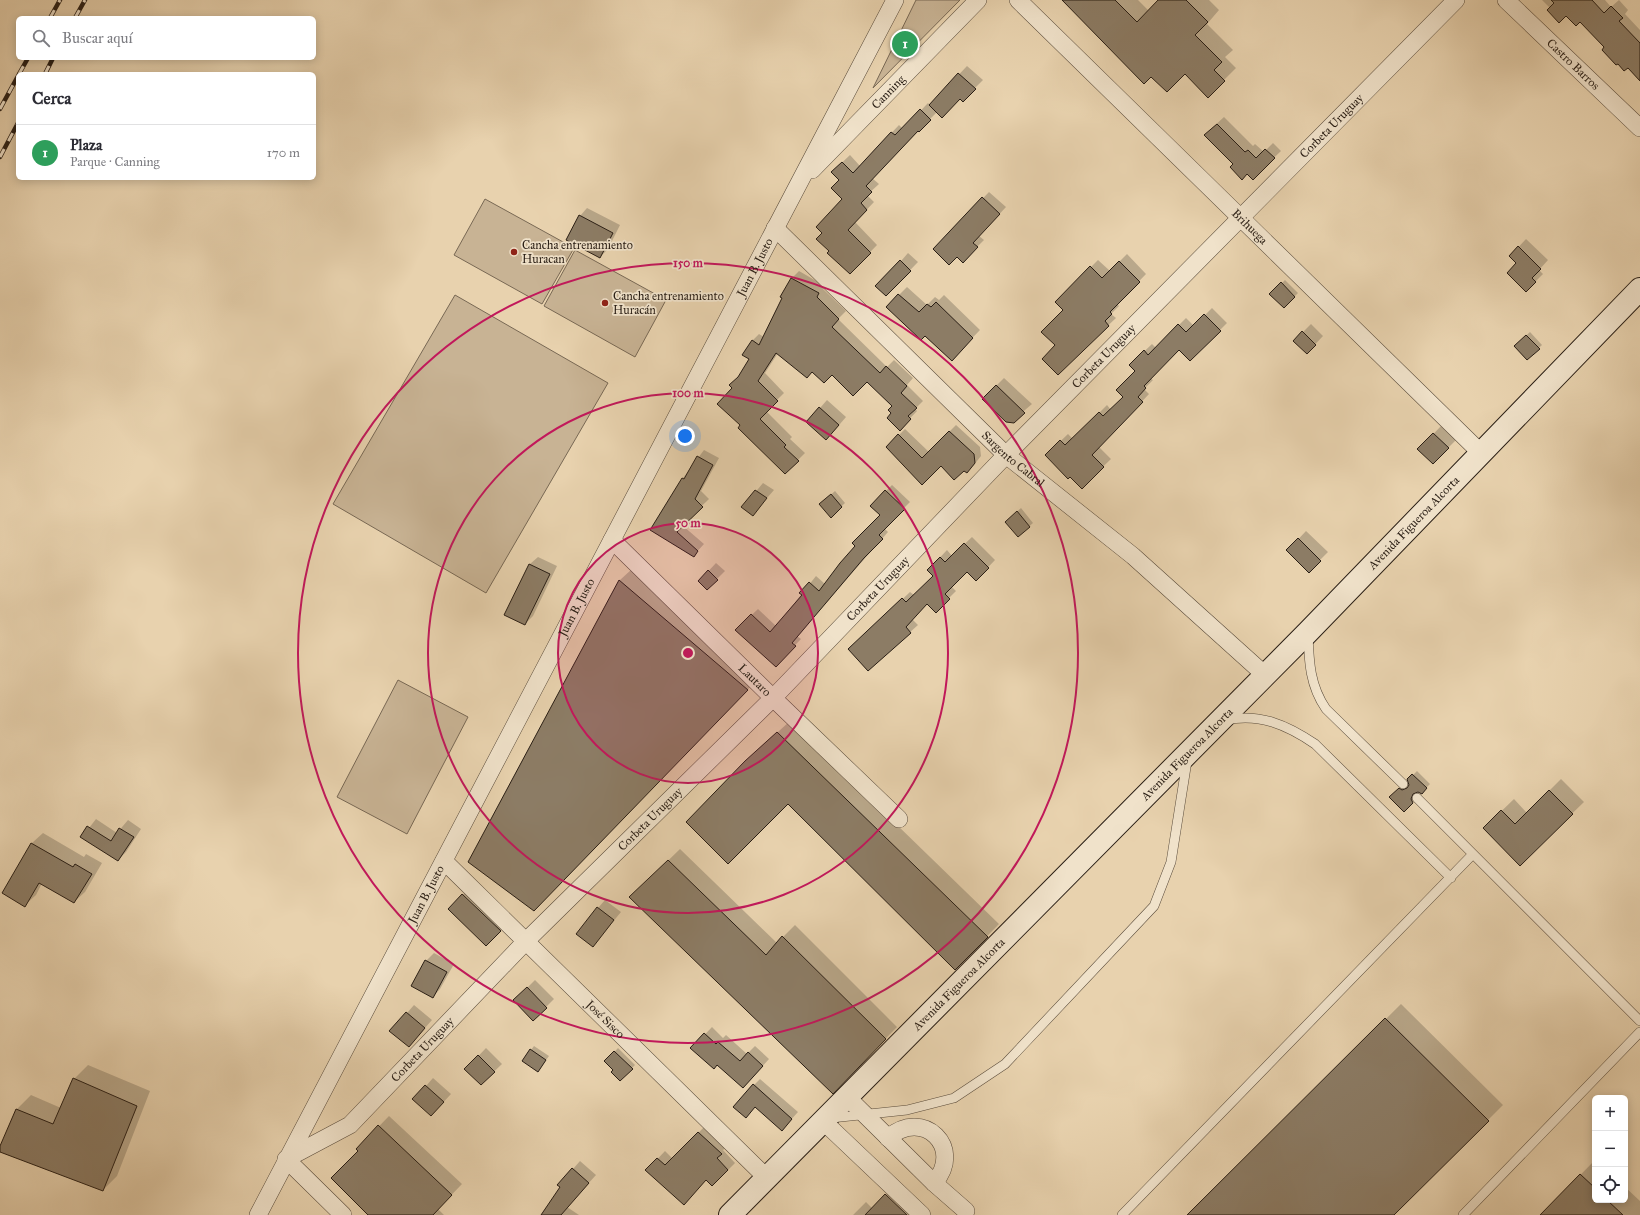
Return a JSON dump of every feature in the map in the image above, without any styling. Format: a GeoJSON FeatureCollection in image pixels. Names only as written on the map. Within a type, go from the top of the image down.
{"type":"FeatureCollection","features":[{"type":"Feature","properties":{"kind":"main road","name":"Avenida Figueroa Alcorta"},"geometry":{"type":"LineString","coordinates":[[730,1215],[1308,632],[1640,289]]}},
{"type":"Feature","properties":{"kind":"street","name":"Juan B. Justo"},"geometry":{"type":"LineString","coordinates":[[258,1215],[774,228],[895,0]]}},
{"type":"Feature","properties":{"kind":"street","name":"Canning"},"geometry":{"type":"LineString","coordinates":[[798,184],[978,0]]}},
{"type":"Feature","properties":{"kind":"street","name":"Brihuega"},"geometry":{"type":"LineString","coordinates":[[1018,0],[1481,454]]}},
{"type":"Feature","properties":{"kind":"street","name":"Corbeta Uruguay"},"geometry":{"type":"LineString","coordinates":[[286,1159],[350,1125],[527,940],[773,698],[1006,455],[1456,0]]}},
{"type":"Feature","properties":{"kind":"street","name":"Castro Barros"},"geometry":{"type":"LineString","coordinates":[[1506,0],[1640,128]]}},
{"type":"Feature","properties":{"kind":"street","name":"Sargento Cabral"},"geometry":{"type":"LineString","coordinates":[[774,228],[1006,455],[1133,556],[1265,675]]}},
{"type":"Feature","properties":{"kind":"street","name":"Lautaro"},"geometry":{"type":"LineString","coordinates":[[612,540],[899,819]]}},
{"type":"Feature","properties":{"kind":"street","name":"José Sisco"},"geometry":{"type":"LineString","coordinates":[[444,861],[527,940],[767,1178]]}},
{"type":"Feature","properties":{"kind":"street"},"geometry":{"type":"LineString","coordinates":[[847,1097],[934,1183],[966,1210]]}},
{"type":"Feature","properties":{"kind":"street"},"geometry":{"type":"LineString","coordinates":[[824,1120],[922,1215]]}},
{"type":"Feature","properties":{"kind":"street"},"geometry":{"type":"LineString","coordinates":[[888,1138],[896,1131],[906,1127],[916,1126],[927,1129],[936,1136],[942,1144],[945,1155],[945,1165],[941,1175],[934,1183]]}},
{"type":"Feature","properties":{"kind":"street"},"geometry":{"type":"LineString","coordinates":[[286,1159],[343,1215]]}},
{"type":"Feature","properties":{"kind":"lane"},"geometry":{"type":"LineString","coordinates":[[1308,632],[1309,665],[1313,685],[1319,698],[1326,709],[1402,784]]}},
{"type":"Feature","properties":{"kind":"lane"},"geometry":{"type":"LineString","coordinates":[[1217,723],[1236,718],[1257,718],[1278,722],[1315,744],[1451,878]]}},
{"type":"Feature","properties":{"kind":"lane"},"geometry":{"type":"LineString","coordinates":[[824,1120],[907,1110],[954,1098],[1004,1064],[1154,906],[1171,862],[1188,752]]}},
{"type":"Feature","properties":{"kind":"lane"},"geometry":{"type":"LineString","coordinates":[[1417,798],[1640,1021]]}},
{"type":"Feature","properties":{"kind":"lane"},"geometry":{"type":"LineString","coordinates":[[1122,1215],[1473,854]]}},
{"type":"Feature","properties":{"kind":"lane"},"geometry":{"type":"LineString","coordinates":[[1463,1215],[1640,1032]]}},
{"type":"Feature","properties":{"kind":"shaded area"},"geometry":{"type":"Polygon","coordinates":[[[916,0],[960,0],[873,88],[916,0]]]}},
{"type":"Feature","properties":{"kind":"shaded area","name":"Cancha entrenamiento Huracan"},"geometry":{"type":"Polygon","coordinates":[[[485,199],[574,248],[542,304],[454,255],[485,199]]]}},
{"type":"Feature","properties":{"kind":"shaded area","name":"Cancha entrenamiento Huracán"},"geometry":{"type":"Polygon","coordinates":[[[575,250],[666,300],[635,357],[544,306],[575,250]]]}},
{"type":"Feature","properties":{"kind":"shaded area"},"geometry":{"type":"Polygon","coordinates":[[[455,295],[608,383],[486,593],[333,504],[455,295]]]}},
{"type":"Feature","properties":{"kind":"shaded area"},"geometry":{"type":"Polygon","coordinates":[[[398,680],[468,717],[407,834],[337,797],[398,680]]]}},
{"type":"Feature","properties":{"kind":"building"},"geometry":{"type":"Polygon","coordinates":[[[1062,0],[1115,0],[1137,22],[1158,0],[1186,0],[1208,22],[1195,35],[1222,62],[1214,70],[1225,81],[1208,98],[1185,74],[1167,92],[1151,77],[1144,84],[1062,0]]]}},
{"type":"Feature","properties":{"kind":"building"},"geometry":{"type":"Polygon","coordinates":[[[1551,0],[1592,0],[1604,13],[1611,6],[1623,18],[1619,21],[1640,43],[1640,81],[1628,68],[1624,71],[1618,64],[1616,65],[1602,50],[1604,47],[1580,22],[1576,26],[1566,16],[1559,23],[1547,10],[1554,3],[1551,0]]]}},
{"type":"Feature","properties":{"kind":"building"},"geometry":{"type":"Polygon","coordinates":[[[958,73],[976,89],[963,102],[960,99],[942,118],[929,105],[958,73]]]}},
{"type":"Feature","properties":{"kind":"building"},"geometry":{"type":"Polygon","coordinates":[[[920,109],[931,120],[919,132],[918,131],[866,186],[872,192],[861,203],[867,210],[848,230],[871,253],[850,274],[827,253],[829,251],[816,239],[822,233],[816,227],[842,199],[831,188],[839,180],[831,172],[842,162],[853,173],[891,132],[895,135],[920,109]]]}},
{"type":"Feature","properties":{"kind":"building"},"geometry":{"type":"Polygon","coordinates":[[[1217,124],[1245,152],[1248,150],[1256,158],[1265,149],[1275,158],[1253,180],[1247,174],[1242,180],[1230,167],[1233,164],[1204,135],[1217,124]]]}},
{"type":"Feature","properties":{"kind":"building"},"geometry":{"type":"Polygon","coordinates":[[[982,197],[1000,214],[973,243],[978,247],[963,263],[957,257],[949,265],[933,249],[982,197]]]}},
{"type":"Feature","properties":{"kind":"building"},"geometry":{"type":"Polygon","coordinates":[[[579,215],[613,233],[600,258],[566,240],[579,215]]]}},
{"type":"Feature","properties":{"kind":"building"},"geometry":{"type":"Polygon","coordinates":[[[1518,246],[1541,269],[1532,278],[1536,282],[1526,292],[1507,273],[1516,263],[1509,256],[1518,246]]]}},
{"type":"Feature","properties":{"kind":"building"},"geometry":{"type":"Polygon","coordinates":[[[900,260],[911,271],[886,296],[875,286],[900,260]]]}},
{"type":"Feature","properties":{"kind":"building"},"geometry":{"type":"Polygon","coordinates":[[[1119,261],[1140,282],[1110,312],[1112,314],[1105,321],[1109,326],[1058,375],[1042,359],[1055,345],[1041,332],[1063,310],[1055,302],[1090,266],[1102,278],[1119,261]]]}},
{"type":"Feature","properties":{"kind":"building"},"geometry":{"type":"Polygon","coordinates":[[[791,278],[819,293],[817,297],[839,319],[832,327],[880,373],[886,366],[907,386],[901,393],[917,408],[908,416],[911,419],[900,431],[887,418],[891,413],[888,410],[892,406],[867,382],[853,396],[832,375],[824,383],[812,372],[807,378],[776,353],[758,381],[778,401],[760,419],[786,445],[784,447],[799,461],[785,474],[738,428],[740,425],[717,404],[732,388],[729,385],[738,377],[749,359],[742,355],[752,340],[759,345],[782,298],[780,297],[791,278]]]}},
{"type":"Feature","properties":{"kind":"building"},"geometry":{"type":"Polygon","coordinates":[[[1281,282],[1295,297],[1284,308],[1269,294],[1281,282]]]}},
{"type":"Feature","properties":{"kind":"building"},"geometry":{"type":"Polygon","coordinates":[[[898,294],[919,312],[927,304],[931,307],[936,302],[973,338],[952,361],[925,336],[921,340],[886,307],[898,294]]]}},
{"type":"Feature","properties":{"kind":"building"},"geometry":{"type":"Polygon","coordinates":[[[1204,314],[1221,331],[1190,361],[1179,350],[1144,386],[1146,388],[1138,397],[1143,402],[1092,455],[1104,467],[1082,489],[1070,477],[1068,479],[1045,455],[1060,440],[1065,445],[1099,412],[1103,416],[1123,397],[1116,390],[1135,371],[1129,365],[1144,350],[1148,355],[1178,324],[1186,332],[1204,314]]]}},
{"type":"Feature","properties":{"kind":"building"},"geometry":{"type":"Polygon","coordinates":[[[1302,331],[1316,345],[1307,354],[1293,341],[1302,331]]]}},
{"type":"Feature","properties":{"kind":"building"},"geometry":{"type":"Polygon","coordinates":[[[1526,335],[1540,349],[1527,360],[1514,346],[1526,335]]]}},
{"type":"Feature","properties":{"kind":"building"},"geometry":{"type":"Polygon","coordinates":[[[996,385],[1025,413],[1014,423],[1006,422],[982,399],[996,385]]]}},
{"type":"Feature","properties":{"kind":"building"},"geometry":{"type":"Polygon","coordinates":[[[819,407],[839,425],[826,440],[806,422],[819,407]]]}},
{"type":"Feature","properties":{"kind":"building"},"geometry":{"type":"Polygon","coordinates":[[[949,431],[974,454],[975,463],[967,473],[964,471],[954,480],[941,466],[922,485],[886,447],[898,434],[922,458],[949,431]]]}},
{"type":"Feature","properties":{"kind":"building"},"geometry":{"type":"Polygon","coordinates":[[[1433,433],[1449,448],[1433,464],[1417,449],[1433,433]]]}},
{"type":"Feature","properties":{"kind":"building"},"geometry":{"type":"Polygon","coordinates":[[[697,456],[713,465],[695,499],[703,507],[677,532],[698,551],[694,557],[650,530],[682,478],[684,479],[697,456]]]}},
{"type":"Feature","properties":{"kind":"building"},"geometry":{"type":"Polygon","coordinates":[[[755,490],[767,498],[753,516],[741,507],[755,490]]]}},
{"type":"Feature","properties":{"kind":"building"},"geometry":{"type":"Polygon","coordinates":[[[885,490],[905,509],[879,535],[883,539],[864,558],[792,643],[796,646],[776,667],[735,630],[751,614],[770,632],[802,595],[799,593],[809,582],[819,591],[855,546],[852,543],[880,515],[870,506],[885,490]]]}},
{"type":"Feature","properties":{"kind":"building"},"geometry":{"type":"Polygon","coordinates":[[[831,494],[842,507],[831,518],[819,504],[831,494]]]}},
{"type":"Feature","properties":{"kind":"building"},"geometry":{"type":"Polygon","coordinates":[[[1017,511],[1030,527],[1018,537],[1005,522],[1017,511]]]}},
{"type":"Feature","properties":{"kind":"building"},"geometry":{"type":"Polygon","coordinates":[[[1298,538],[1321,561],[1309,573],[1286,550],[1298,538]]]}},
{"type":"Feature","properties":{"kind":"building"},"geometry":{"type":"Polygon","coordinates":[[[964,543],[989,568],[976,581],[967,572],[945,594],[950,599],[936,613],[927,604],[906,627],[911,633],[868,671],[848,649],[902,598],[906,602],[933,576],[927,570],[940,557],[945,562],[964,543]]]}},
{"type":"Feature","properties":{"kind":"building"},"geometry":{"type":"Polygon","coordinates":[[[529,564],[550,574],[525,625],[504,615],[529,564]]]}},
{"type":"Feature","properties":{"kind":"building"},"geometry":{"type":"Polygon","coordinates":[[[708,570],[718,580],[707,590],[698,581],[708,570]]]}},
{"type":"Feature","properties":{"kind":"building"},"geometry":{"type":"Polygon","coordinates":[[[619,580],[748,690],[534,911],[468,862],[619,580]]]}},
{"type":"Feature","properties":{"kind":"building"},"geometry":{"type":"Polygon","coordinates":[[[777,732],[988,937],[955,970],[788,804],[728,864],[686,822],[745,761],[777,732]]]}},
{"type":"Feature","properties":{"kind":"building"},"geometry":{"type":"Polygon","coordinates":[[[1412,774],[1427,788],[1422,794],[1418,792],[1413,794],[1411,799],[1413,803],[1404,812],[1389,797],[1399,788],[1402,790],[1407,788],[1409,785],[1407,779],[1412,774]]]}},
{"type":"Feature","properties":{"kind":"building"},"geometry":{"type":"Polygon","coordinates":[[[1549,790],[1573,814],[1520,866],[1483,828],[1501,810],[1515,824],[1549,790]]]}},
{"type":"Feature","properties":{"kind":"building"},"geometry":{"type":"Polygon","coordinates":[[[87,826],[111,841],[119,828],[134,837],[118,861],[80,837],[87,826]]]}},
{"type":"Feature","properties":{"kind":"building"},"geometry":{"type":"Polygon","coordinates":[[[31,843],[73,867],[75,864],[92,874],[74,903],[39,883],[25,907],[2,893],[31,843]]]}},
{"type":"Feature","properties":{"kind":"building"},"geometry":{"type":"Polygon","coordinates":[[[668,860],[766,955],[782,936],[886,1039],[833,1094],[629,897],[668,860]]]}},
{"type":"Feature","properties":{"kind":"building"},"geometry":{"type":"Polygon","coordinates":[[[462,894],[501,931],[486,946],[448,909],[462,894]]]}},
{"type":"Feature","properties":{"kind":"building"},"geometry":{"type":"Polygon","coordinates":[[[597,907],[614,920],[593,947],[576,934],[597,907]]]}},
{"type":"Feature","properties":{"kind":"building"},"geometry":{"type":"Polygon","coordinates":[[[425,960],[447,972],[433,998],[411,986],[425,960]]]}},
{"type":"Feature","properties":{"kind":"building"},"geometry":{"type":"Polygon","coordinates":[[[527,987],[547,1008],[533,1021],[513,1000],[527,987]]]}},
{"type":"Feature","properties":{"kind":"building"},"geometry":{"type":"Polygon","coordinates":[[[406,1012],[425,1028],[409,1047],[389,1031],[406,1012]]]}},
{"type":"Feature","properties":{"kind":"building"},"geometry":{"type":"Polygon","coordinates":[[[1385,1018],[1489,1121],[1394,1215],[1187,1215],[1385,1018]]]}},
{"type":"Feature","properties":{"kind":"building"},"geometry":{"type":"Polygon","coordinates":[[[704,1033],[716,1044],[718,1042],[740,1061],[748,1052],[763,1066],[743,1088],[717,1065],[714,1069],[690,1048],[704,1033]]]}},
{"type":"Feature","properties":{"kind":"building"},"geometry":{"type":"Polygon","coordinates":[[[530,1049],[546,1060],[538,1072],[522,1061],[530,1049]]]}},
{"type":"Feature","properties":{"kind":"building"},"geometry":{"type":"Polygon","coordinates":[[[614,1051],[633,1069],[620,1081],[611,1072],[613,1070],[604,1061],[614,1051]]]}},
{"type":"Feature","properties":{"kind":"building"},"geometry":{"type":"Polygon","coordinates":[[[478,1055],[495,1072],[481,1085],[464,1069],[478,1055]]]}},
{"type":"Feature","properties":{"kind":"building"},"geometry":{"type":"Polygon","coordinates":[[[73,1078],[137,1106],[103,1191],[0,1152],[0,1146],[16,1109],[53,1124],[73,1078]]]}},
{"type":"Feature","properties":{"kind":"building"},"geometry":{"type":"Polygon","coordinates":[[[753,1084],[792,1119],[782,1131],[755,1107],[746,1118],[733,1107],[753,1084]]]}},
{"type":"Feature","properties":{"kind":"building"},"geometry":{"type":"Polygon","coordinates":[[[425,1085],[444,1102],[431,1116],[412,1099],[425,1085]]]}},
{"type":"Feature","properties":{"kind":"building"},"geometry":{"type":"Polygon","coordinates":[[[378,1125],[452,1195],[433,1215],[368,1215],[331,1178],[358,1151],[356,1149],[378,1125]]]}},
{"type":"Feature","properties":{"kind":"building"},"geometry":{"type":"Polygon","coordinates":[[[698,1132],[722,1154],[717,1158],[728,1170],[712,1186],[706,1180],[684,1205],[645,1170],[657,1158],[665,1165],[698,1132]]]}},
{"type":"Feature","properties":{"kind":"building"},"geometry":{"type":"Polygon","coordinates":[[[572,1168],[589,1183],[561,1215],[541,1215],[560,1187],[557,1185],[572,1168]]]}},
{"type":"Feature","properties":{"kind":"building"},"geometry":{"type":"Polygon","coordinates":[[[1580,1174],[1592,1185],[1592,1203],[1610,1203],[1623,1215],[1540,1215],[1580,1174]]]}},
{"type":"Feature","properties":{"kind":"building"},"geometry":{"type":"Polygon","coordinates":[[[885,1194],[907,1215],[865,1215],[885,1194]]]}},
{"type":"Feature","properties":{"kind":"railway"},"geometry":{"type":"LineString","coordinates":[[51,16],[60,0]]}},
{"type":"Feature","properties":{"kind":"railway"},"geometry":{"type":"LineString","coordinates":[[76,16],[85,0]]}},
{"type":"Feature","properties":{"kind":"railway"},"geometry":{"type":"LineString","coordinates":[[20,72],[27,60]]}},
{"type":"Feature","properties":{"kind":"railway"},"geometry":{"type":"LineString","coordinates":[[46,72],[52,60]]}},
{"type":"Feature","properties":{"kind":"railway"},"geometry":{"type":"LineString","coordinates":[[0,109],[16,80]]}},
{"type":"Feature","properties":{"kind":"railway"},"geometry":{"type":"LineString","coordinates":[[0,157],[16,127]]}},
{"type":"Feature","properties":{"kind":"place","name":"Plaza"},"geometry":{"type":"Point","coordinates":[905,44]}},
{"type":"Feature","properties":{"kind":"place","name":"Cancha entrenamiento Huracan"},"geometry":{"type":"Point","coordinates":[514,252]}},
{"type":"Feature","properties":{"kind":"place","name":"Cancha entrenamiento Huracán"},"geometry":{"type":"Point","coordinates":[605,303]}}]}
